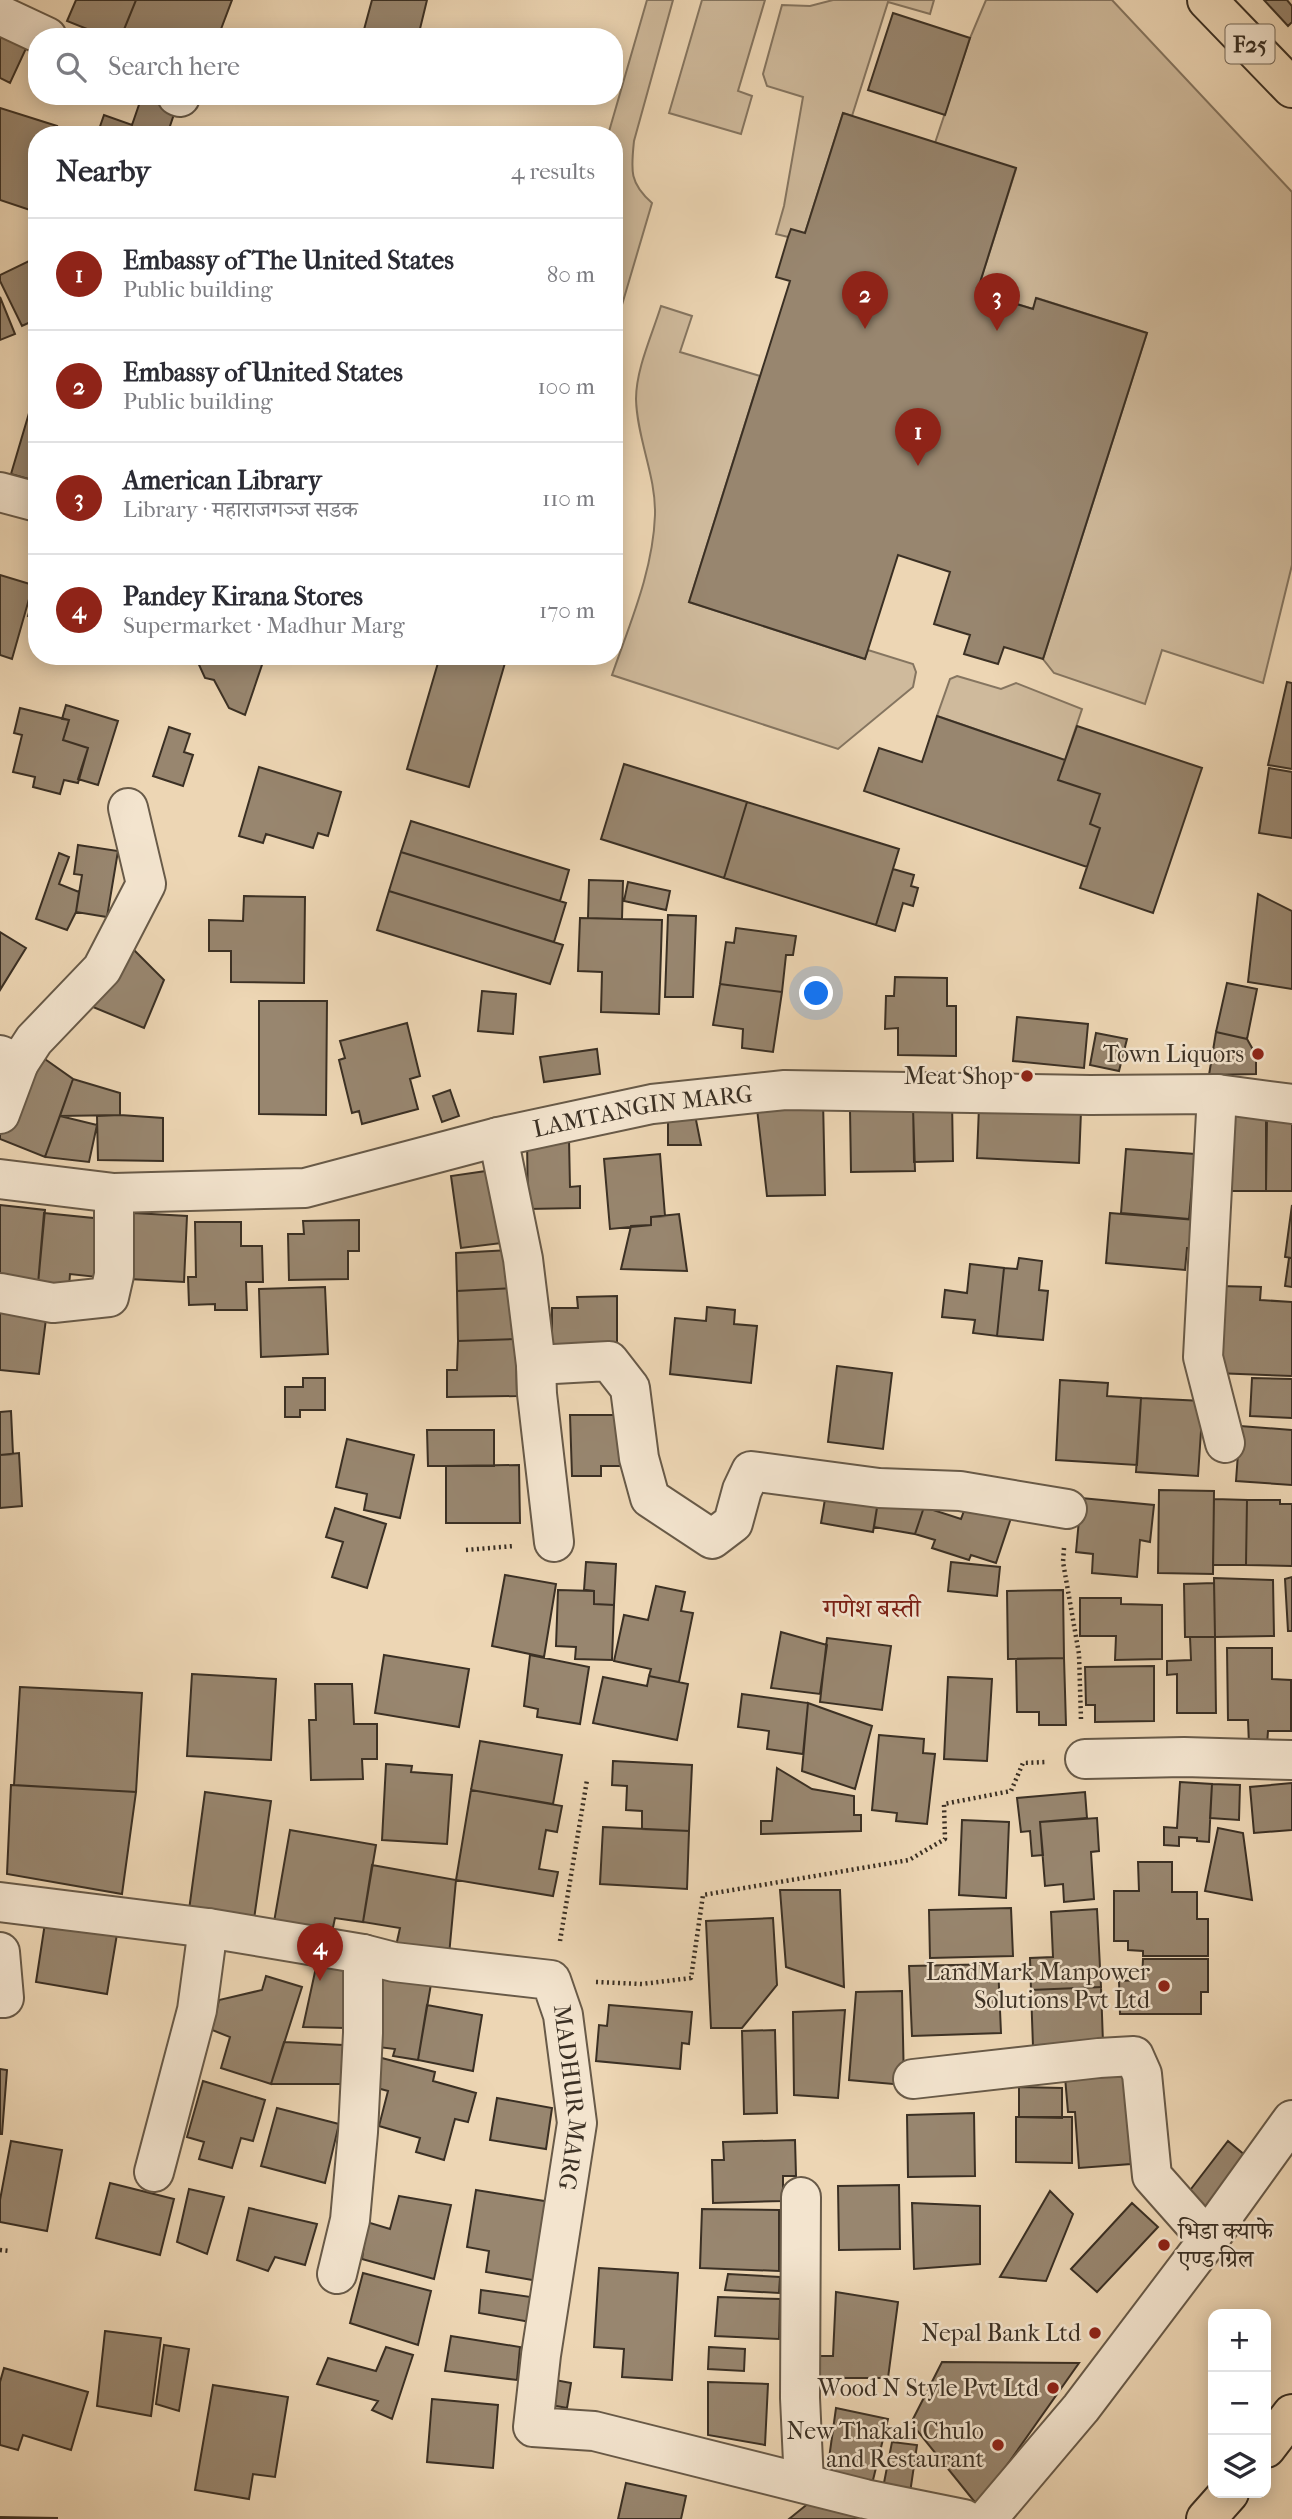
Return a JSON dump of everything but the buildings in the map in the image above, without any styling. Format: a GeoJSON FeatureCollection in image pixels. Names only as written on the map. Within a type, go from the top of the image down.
{"type":"FeatureCollection","features":[{"type":"Feature","properties":{"kind":"main road","name":"F25"},"geometry":{"type":"LineString","coordinates":[[1207,0],[1292,88]]}},
{"type":"Feature","properties":{"kind":"main road"},"geometry":{"type":"LineString","coordinates":[[1271,2441],[1292,2414]]}},
{"type":"Feature","properties":{"kind":"main road"},"geometry":{"type":"LineString","coordinates":[[1206,2519],[1225,2498]]}},
{"type":"Feature","properties":{"kind":"street"},"geometry":{"type":"LineString","coordinates":[[0,15],[28,28]]}},
{"type":"Feature","properties":{"kind":"street"},"geometry":{"type":"LineString","coordinates":[[0,492],[28,500]]}},
{"type":"Feature","properties":{"kind":"street"},"geometry":{"type":"LineString","coordinates":[[0,1114],[9,1059],[34,1040],[102,970],[145,884],[128,808]]}},
{"type":"Feature","properties":{"kind":"street","name":"LAMTANGIN MARG"},"geometry":{"type":"LineString","coordinates":[[0,1179],[114,1193],[305,1188],[498,1138],[652,1104],[785,1090],[1090,1095],[1217,1094],[1292,1104]]}},
{"type":"Feature","properties":{"kind":"street"},"geometry":{"type":"LineString","coordinates":[[1217,1094],[1203,1357],[1225,1443]]}},
{"type":"Feature","properties":{"kind":"street"},"geometry":{"type":"LineString","coordinates":[[498,1138],[523,1259],[554,1542]]}},
{"type":"Feature","properties":{"kind":"street"},"geometry":{"type":"LineString","coordinates":[[0,1293],[53,1303],[109,1297],[114,1275],[114,1193]]}},
{"type":"Feature","properties":{"kind":"street"},"geometry":{"type":"LineString","coordinates":[[536,1365],[609,1362],[630,1388],[639,1458],[650,1498],[712,1539],[733,1523],[742,1490],[751,1471],[879,1488],[960,1491],[1067,1508]]}},
{"type":"Feature","properties":{"kind":"street"},"geometry":{"type":"LineString","coordinates":[[1085,1759],[1184,1757],[1292,1760]]}},
{"type":"Feature","properties":{"kind":"street","name":"MADHUR MARG"},"geometry":{"type":"LineString","coordinates":[[0,1902],[208,1928],[363,1954],[394,1962],[551,1980],[563,2015],[577,2123],[541,2354],[533,2427],[594,2431],[804,2483]]}},
{"type":"Feature","properties":{"kind":"street"},"geometry":{"type":"LineString","coordinates":[[154,2172],[197,2010],[208,1928]]}},
{"type":"Feature","properties":{"kind":"street"},"geometry":{"type":"LineString","coordinates":[[0,1952],[4,1998],[0,1998]]}},
{"type":"Feature","properties":{"kind":"street"},"geometry":{"type":"LineString","coordinates":[[337,2274],[350,2220],[358,2132],[363,2033],[363,1954]]}},
{"type":"Feature","properties":{"kind":"street"},"geometry":{"type":"LineString","coordinates":[[913,2079],[1099,2057],[1134,2056],[1142,2074],[1152,2176],[1207,2238],[1292,2120]]}},
{"type":"Feature","properties":{"kind":"street"},"geometry":{"type":"LineString","coordinates":[[987,2519],[1081,2408],[1209,2241],[1292,2120]]}},
{"type":"Feature","properties":{"kind":"street"},"geometry":{"type":"LineString","coordinates":[[801,2197],[800,2398],[804,2483],[964,2519]]}},
{"type":"Feature","properties":{"kind":"path"},"geometry":{"type":"LineString","coordinates":[[587,1780],[564,1924],[551,1980],[642,1984],[691,1978],[703,1895],[909,1860],[945,1839],[944,1804],[1012,1791],[1023,1763],[1085,1759],[1079,1654],[1063,1562],[1067,1508]]}},
{"type":"Feature","properties":{"kind":"path"},"geometry":{"type":"LineString","coordinates":[[0,2250],[9,2252]]}},
{"type":"Feature","properties":{"kind":"shaded area"},"geometry":{"type":"Polygon","coordinates":[[[647,0],[673,0],[634,141],[632,160],[635,182],[652,203],[623,301],[623,126],[611,126],[617,105],[623,105],[623,83],[647,0]]]}},
{"type":"Feature","properties":{"kind":"shaded area"},"geometry":{"type":"Polygon","coordinates":[[[702,0],[765,0],[738,91],[752,96],[741,134],[669,113],[702,0]]]}},
{"type":"Feature","properties":{"kind":"shaded area"},"geometry":{"type":"Polygon","coordinates":[[[833,0],[934,0],[930,14],[888,2],[852,116],[843,113],[805,233],[788,237],[776,234],[784,206],[803,97],[767,86],[763,74],[782,5],[810,6],[833,0]]]}},
{"type":"Feature","properties":{"kind":"shaded area"},"geometry":{"type":"Polygon","coordinates":[[[986,0],[1112,0],[1292,192],[1292,565],[1263,683],[1162,650],[1145,704],[1054,673],[1043,659],[1147,333],[1037,298],[1033,309],[977,292],[1016,169],[935,143],[970,38],[986,0]]]}},
{"type":"Feature","properties":{"kind":"shaded area"},"geometry":{"type":"Polygon","coordinates":[[[661,306],[692,316],[680,352],[760,376],[689,602],[865,659],[868,650],[913,664],[916,672],[913,687],[838,749],[612,675],[616,665],[623,665],[623,644],[640,596],[653,536],[655,500],[636,399],[642,364],[661,306]]]}},
{"type":"Feature","properties":{"kind":"shaded area"},"geometry":{"type":"Polygon","coordinates":[[[957,676],[1001,689],[1016,683],[1082,709],[1065,760],[937,716],[950,679],[957,676]]]}},
{"type":"Feature","properties":{"kind":"place","name":"Embassy of United States"},"geometry":{"type":"Point","coordinates":[865,329]}},
{"type":"Feature","properties":{"kind":"place","name":"American Library"},"geometry":{"type":"Point","coordinates":[997,331]}},
{"type":"Feature","properties":{"kind":"place","name":"Embassy of The United States"},"geometry":{"type":"Point","coordinates":[918,466]}},
{"type":"Feature","properties":{"kind":"place","name":"Town Liquors"},"geometry":{"type":"Point","coordinates":[1258,1054]}},
{"type":"Feature","properties":{"kind":"place","name":"Meat Shop"},"geometry":{"type":"Point","coordinates":[1027,1076]}},
{"type":"Feature","properties":{"kind":"place","name":"Pandey Kirana Stores"},"geometry":{"type":"Point","coordinates":[320,1981]}},
{"type":"Feature","properties":{"kind":"place","name":"LandMark Manpower Solutions Pvt Ltd"},"geometry":{"type":"Point","coordinates":[1164,1986]}},
{"type":"Feature","properties":{"kind":"place","name":"भिडा क्याफे एण्ड ग्रिल"},"geometry":{"type":"Point","coordinates":[1164,2245]}},
{"type":"Feature","properties":{"kind":"place","name":"Nepal Bank Ltd"},"geometry":{"type":"Point","coordinates":[1095,2333]}},
{"type":"Feature","properties":{"kind":"place","name":"Wood N Style Pvt Ltd"},"geometry":{"type":"Point","coordinates":[1053,2388]}},
{"type":"Feature","properties":{"kind":"place","name":"New Thakali Chulo and Restaurant"},"geometry":{"type":"Point","coordinates":[998,2445]}},
{"type":"Feature","properties":{"kind":"district","name":"गणेश बस्ती"},"geometry":{"type":"Point","coordinates":[872,1608]}}]}
